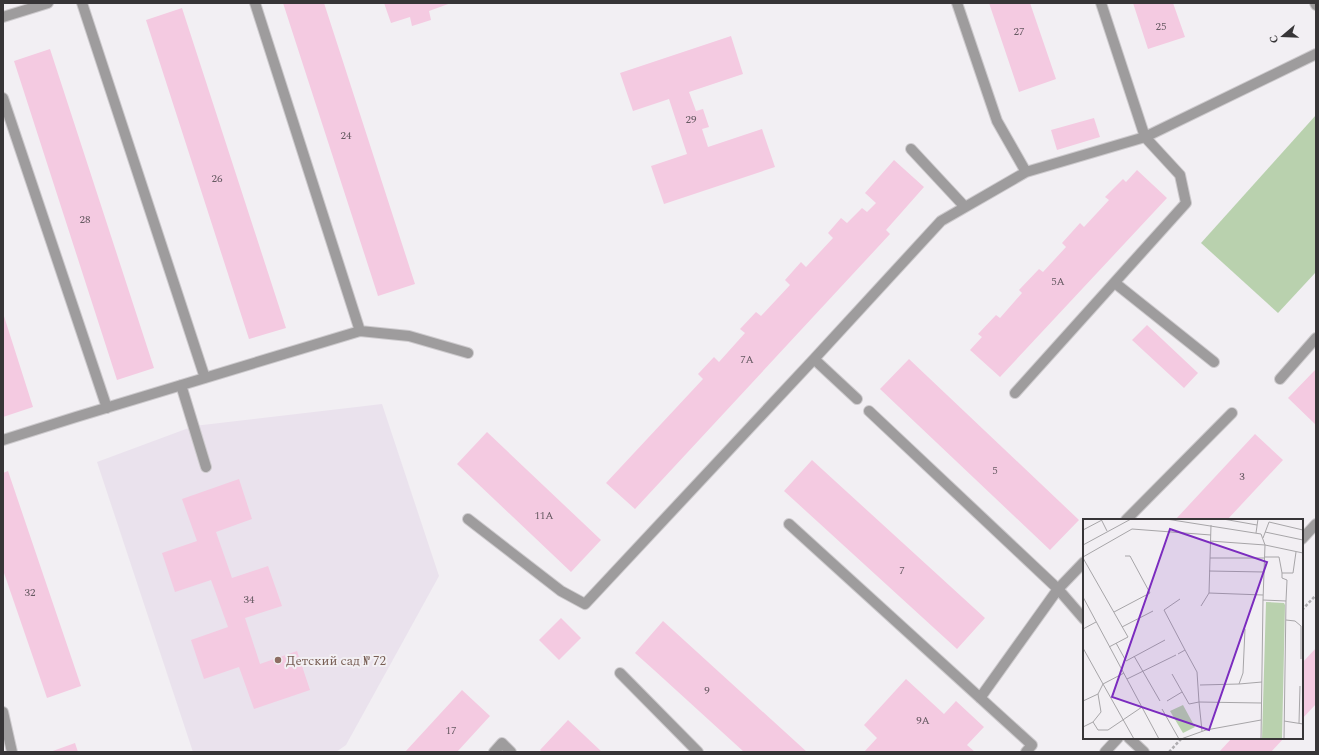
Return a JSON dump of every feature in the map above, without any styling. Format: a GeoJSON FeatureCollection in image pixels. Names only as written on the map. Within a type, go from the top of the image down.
{"type":"FeatureCollection","features":[{"type":"Feature","properties":{"kind":"street"},"geometry":{"type":"LineString","coordinates":[[3,17],[48,3]]}},
{"type":"Feature","properties":{"kind":"street"},"geometry":{"type":"LineString","coordinates":[[82,3],[205,378]]}},
{"type":"Feature","properties":{"kind":"street"},"geometry":{"type":"LineString","coordinates":[[256,3],[360,332]]}},
{"type":"Feature","properties":{"kind":"street"},"geometry":{"type":"LineString","coordinates":[[957,3],[997,121],[1026,172]]}},
{"type":"Feature","properties":{"kind":"street"},"geometry":{"type":"LineString","coordinates":[[1015,393],[1186,203],[1180,175],[1145,136],[1101,3]]}},
{"type":"Feature","properties":{"kind":"street"},"geometry":{"type":"LineString","coordinates":[[468,519],[561,591],[585,604],[941,221],[1026,172],[1145,136],[1316,54]]}},
{"type":"Feature","properties":{"kind":"street"},"geometry":{"type":"LineString","coordinates":[[3,98],[107,408]]}},
{"type":"Feature","properties":{"kind":"street"},"geometry":{"type":"LineString","coordinates":[[911,148],[965,207]]}},
{"type":"Feature","properties":{"kind":"street"},"geometry":{"type":"LineString","coordinates":[[1115,283],[1214,362]]}},
{"type":"Feature","properties":{"kind":"street"},"geometry":{"type":"LineString","coordinates":[[3,440],[360,332],[409,336],[468,353]]}},
{"type":"Feature","properties":{"kind":"street"},"geometry":{"type":"LineString","coordinates":[[1280,379],[1316,338]]}},
{"type":"Feature","properties":{"kind":"street"},"geometry":{"type":"LineString","coordinates":[[814,359],[857,400]]}},
{"type":"Feature","properties":{"kind":"street"},"geometry":{"type":"LineString","coordinates":[[181,385],[206,467]]}},
{"type":"Feature","properties":{"kind":"street"},"geometry":{"type":"LineString","coordinates":[[869,411],[1058,589],[1083,618]]}},
{"type":"Feature","properties":{"kind":"street"},"geometry":{"type":"LineString","coordinates":[[1127,519],[1232,413]]}},
{"type":"Feature","properties":{"kind":"street"},"geometry":{"type":"LineString","coordinates":[[789,524],[1032,745],[1026,752]]}},
{"type":"Feature","properties":{"kind":"street"},"geometry":{"type":"LineString","coordinates":[[1303,538],[1316,524]]}},
{"type":"Feature","properties":{"kind":"street"},"geometry":{"type":"LineString","coordinates":[[980,698],[1058,589],[1083,563]]}},
{"type":"Feature","properties":{"kind":"street"},"geometry":{"type":"LineString","coordinates":[[620,673],[698,752]]}},
{"type":"Feature","properties":{"kind":"street"},"geometry":{"type":"LineString","coordinates":[[3,712],[12,752]]}},
{"type":"Feature","properties":{"kind":"street"},"geometry":{"type":"LineString","coordinates":[[1105,752],[1117,739]]}},
{"type":"Feature","properties":{"kind":"street"},"geometry":{"type":"LineString","coordinates":[[1130,739],[1144,752]]}},
{"type":"Feature","properties":{"kind":"street"},"geometry":{"type":"LineString","coordinates":[[494,752],[502,743],[511,752]]}},
{"type":"Feature","properties":{"kind":"path"},"geometry":{"type":"LineString","coordinates":[[1303,609],[1316,595]]}},
{"type":"Feature","properties":{"kind":"path"},"geometry":{"type":"LineString","coordinates":[[1169,752],[1181,739]]}},
{"type":"Feature","properties":{"kind":"shaded area","name":"Детский сад № 72"},"geometry":{"type":"Polygon","coordinates":[[[382,404],[439,576],[346,745],[336,752],[193,752],[97,462],[194,426],[382,404]]]}},
{"type":"Feature","properties":{"kind":"green space"},"geometry":{"type":"Polygon","coordinates":[[[1316,115],[1316,272],[1278,313],[1201,243],[1316,115]]]}},
{"type":"Feature","properties":{"kind":"building"},"geometry":{"type":"Polygon","coordinates":[[[283,3],[324,3],[415,284],[378,296],[283,3]]]}},
{"type":"Feature","properties":{"kind":"building"},"geometry":{"type":"Polygon","coordinates":[[[384,3],[451,3],[429,11],[431,20],[412,26],[410,17],[391,23],[384,3]]]}},
{"type":"Feature","properties":{"kind":"building"},"geometry":{"type":"Polygon","coordinates":[[[989,3],[1030,3],[1056,79],[1019,92],[989,3]]]}},
{"type":"Feature","properties":{"kind":"building"},"geometry":{"type":"Polygon","coordinates":[[[1133,3],[1173,3],[1185,37],[1148,49],[1133,3]]]}},
{"type":"Feature","properties":{"kind":"building"},"geometry":{"type":"Polygon","coordinates":[[[182,8],[286,328],[249,339],[146,20],[182,8]]]}},
{"type":"Feature","properties":{"kind":"building"},"geometry":{"type":"Polygon","coordinates":[[[731,36],[743,74],[689,92],[696,111],[703,109],[709,127],[702,129],[708,147],[762,129],[775,167],[664,204],[651,166],[687,154],[669,99],[633,111],[620,73],[731,36]]]}},
{"type":"Feature","properties":{"kind":"building"},"geometry":{"type":"Polygon","coordinates":[[[50,49],[154,368],[117,380],[14,61],[50,49]]]}},
{"type":"Feature","properties":{"kind":"building"},"geometry":{"type":"Polygon","coordinates":[[[1094,118],[1100,137],[1057,150],[1051,130],[1094,118]]]}},
{"type":"Feature","properties":{"kind":"building"},"geometry":{"type":"Polygon","coordinates":[[[894,160],[924,187],[886,230],[890,234],[635,509],[606,483],[703,379],[698,374],[714,357],[719,362],[745,333],[740,329],[756,312],[761,316],[790,285],[785,280],[801,262],[806,267],[833,238],[828,233],[841,218],[847,223],[862,208],[867,212],[876,203],[865,193],[894,160]]]}},
{"type":"Feature","properties":{"kind":"building"},"geometry":{"type":"Polygon","coordinates":[[[1137,170],[1167,198],[1000,377],[970,350],[982,337],[978,334],[996,315],[1000,318],[1022,293],[1019,290],[1039,269],[1043,272],[1066,247],[1062,243],[1080,223],[1084,227],[1109,200],[1105,197],[1123,179],[1126,182],[1137,170]]]}},
{"type":"Feature","properties":{"kind":"building"},"geometry":{"type":"Polygon","coordinates":[[[3,313],[33,407],[3,417],[3,313]]]}},
{"type":"Feature","properties":{"kind":"building"},"geometry":{"type":"Polygon","coordinates":[[[1147,325],[1198,373],[1184,388],[1132,340],[1147,325]]]}},
{"type":"Feature","properties":{"kind":"building"},"geometry":{"type":"Polygon","coordinates":[[[909,359],[1079,520],[1050,550],[880,389],[909,359]]]}},
{"type":"Feature","properties":{"kind":"building"},"geometry":{"type":"Polygon","coordinates":[[[1316,369],[1316,425],[1288,398],[1316,369]]]}},
{"type":"Feature","properties":{"kind":"building"},"geometry":{"type":"Polygon","coordinates":[[[487,432],[601,540],[571,572],[457,464],[487,432]]]}},
{"type":"Feature","properties":{"kind":"building"},"geometry":{"type":"Polygon","coordinates":[[[1255,434],[1283,460],[1228,519],[1176,519],[1255,434]]]}},
{"type":"Feature","properties":{"kind":"building"},"geometry":{"type":"Polygon","coordinates":[[[812,460],[985,618],[957,649],[784,491],[812,460]]]}},
{"type":"Feature","properties":{"kind":"building"},"geometry":{"type":"Polygon","coordinates":[[[8,471],[81,686],[47,698],[3,570],[3,473],[8,471]]]}},
{"type":"Feature","properties":{"kind":"building"},"geometry":{"type":"Polygon","coordinates":[[[239,479],[252,519],[216,532],[232,578],[268,566],[282,606],[245,618],[260,664],[297,651],[310,690],[254,709],[239,667],[204,679],[191,640],[228,627],[211,580],[175,592],[162,553],[197,541],[182,499],[239,479]]]}},
{"type":"Feature","properties":{"kind":"building"},"geometry":{"type":"Polygon","coordinates":[[[561,618],[581,638],[559,660],[539,640],[561,618]]]}},
{"type":"Feature","properties":{"kind":"building"},"geometry":{"type":"Polygon","coordinates":[[[663,621],[807,752],[744,752],[635,653],[663,621]]]}},
{"type":"Feature","properties":{"kind":"building"},"geometry":{"type":"Polygon","coordinates":[[[1316,648],[1316,704],[1303,718],[1303,662],[1316,648]]]}},
{"type":"Feature","properties":{"kind":"building"},"geometry":{"type":"Polygon","coordinates":[[[906,679],[944,714],[956,701],[984,727],[967,745],[975,752],[864,752],[877,738],[864,725],[906,679]]]}},
{"type":"Feature","properties":{"kind":"building"},"geometry":{"type":"Polygon","coordinates":[[[462,690],[490,716],[457,752],[405,752],[462,690]]]}},
{"type":"Feature","properties":{"kind":"building"},"geometry":{"type":"Polygon","coordinates":[[[568,720],[602,752],[542,752],[540,750],[568,720]]]}},
{"type":"Feature","properties":{"kind":"building"},"geometry":{"type":"Polygon","coordinates":[[[1231,739],[1283,739],[1271,752],[1219,752],[1231,739]]]}},
{"type":"Feature","properties":{"kind":"building"},"geometry":{"type":"Polygon","coordinates":[[[75,743],[78,752],[50,752],[75,743]]]}},
{"type":"Feature","properties":{"kind":"place","name":"Детский сад № 72"},"geometry":{"type":"Point","coordinates":[278,660]}}]}
